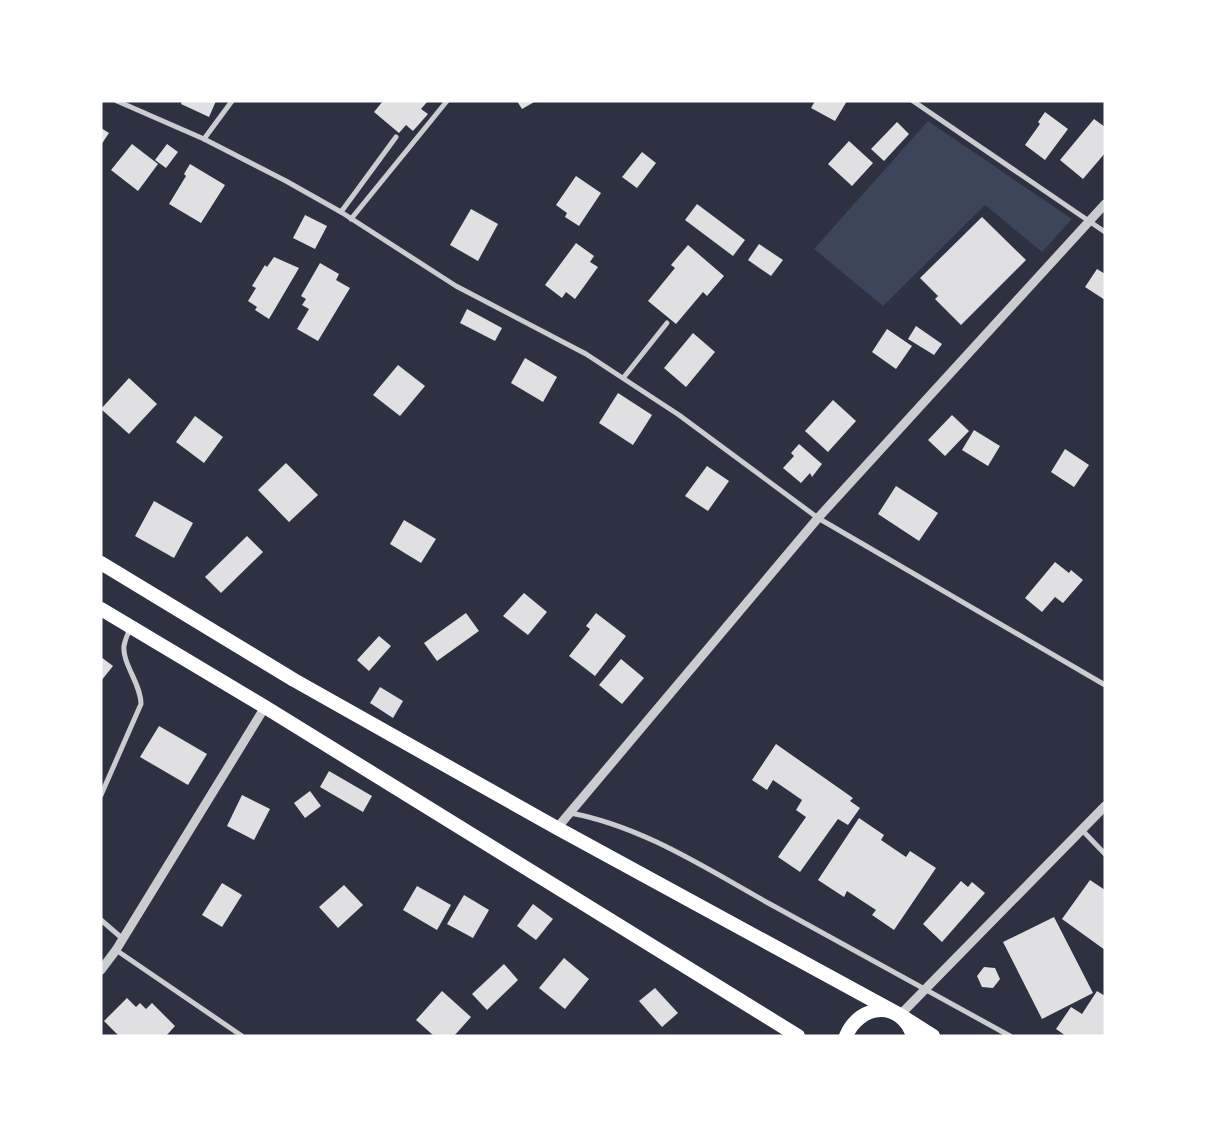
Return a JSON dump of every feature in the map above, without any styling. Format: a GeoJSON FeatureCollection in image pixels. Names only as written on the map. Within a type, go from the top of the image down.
{"type":"FeatureCollection","features":[{"type":"Feature","properties":{"kind":"highway"},"geometry":{"type":"LineString","coordinates":[[101,563],[294,680],[557,828],[900,1015],[933,1036]]}},
{"type":"Feature","properties":{"kind":"highway"},"geometry":{"type":"LineString","coordinates":[[101,609],[265,707],[798,1036]]}},
{"type":"Feature","properties":{"kind":"highway"},"geometry":{"type":"LineString","coordinates":[[846,1036],[851,1024],[860,1016],[870,1011],[882,1010],[900,1015],[913,1036]]}},
{"type":"Feature","properties":{"kind":"street"},"geometry":{"type":"LineString","coordinates":[[117,101],[204,139],[341,212],[456,286],[586,354],[624,377],[679,415],[818,518],[1105,685]]}},
{"type":"Feature","properties":{"kind":"street"},"geometry":{"type":"LineString","coordinates":[[204,139],[232,101]]}},
{"type":"Feature","properties":{"kind":"street"},"geometry":{"type":"LineString","coordinates":[[351,219],[447,101]]}},
{"type":"Feature","properties":{"kind":"street"},"geometry":{"type":"LineString","coordinates":[[913,101],[1105,232]]}},
{"type":"Feature","properties":{"kind":"street"},"geometry":{"type":"LineString","coordinates":[[341,212],[396,137]]}},
{"type":"Feature","properties":{"kind":"street"},"geometry":{"type":"LineString","coordinates":[[557,828],[818,518],[1105,204]]}},
{"type":"Feature","properties":{"kind":"street"},"geometry":{"type":"LineString","coordinates":[[624,377],[667,323]]}},
{"type":"Feature","properties":{"kind":"street"},"geometry":{"type":"LineString","coordinates":[[101,795],[142,704],[141,692],[125,658],[124,646],[131,627]]}},
{"type":"Feature","properties":{"kind":"street"},"geometry":{"type":"LineString","coordinates":[[101,970],[123,939],[265,707]]}},
{"type":"Feature","properties":{"kind":"street"},"geometry":{"type":"LineString","coordinates":[[900,1015],[1105,806]]}},
{"type":"Feature","properties":{"kind":"street"},"geometry":{"type":"LineString","coordinates":[[569,812],[596,818],[633,831],[697,863],[1010,1036]]}},
{"type":"Feature","properties":{"kind":"street"},"geometry":{"type":"LineString","coordinates":[[1082,830],[1105,854]]}},
{"type":"Feature","properties":{"kind":"street"},"geometry":{"type":"LineString","coordinates":[[101,920],[123,939]]}},
{"type":"Feature","properties":{"kind":"street"},"geometry":{"type":"LineString","coordinates":[[116,950],[242,1036]]}},
{"type":"Feature","properties":{"kind":"shaded area"},"geometry":{"type":"Polygon","coordinates":[[[928,121],[1072,219],[1042,252],[985,205],[883,306],[814,249],[928,121]]]}},
{"type":"Feature","properties":{"kind":"building"},"geometry":{"type":"Polygon","coordinates":[[[182,101],[216,101],[209,117],[181,104],[182,101]]]}},
{"type":"Feature","properties":{"kind":"building"},"geometry":{"type":"Polygon","coordinates":[[[383,101],[428,101],[421,109],[428,114],[413,131],[406,125],[399,133],[374,112],[383,101]]]}},
{"type":"Feature","properties":{"kind":"building"},"geometry":{"type":"Polygon","coordinates":[[[517,101],[536,101],[522,109],[517,101]]]}},
{"type":"Feature","properties":{"kind":"building"},"geometry":{"type":"Polygon","coordinates":[[[815,101],[847,101],[835,121],[811,108],[815,101]]]}},
{"type":"Feature","properties":{"kind":"building"},"geometry":{"type":"Polygon","coordinates":[[[1045,112],[1068,129],[1045,160],[1025,145],[1040,124],[1038,122],[1045,112]]]}},
{"type":"Feature","properties":{"kind":"building"},"geometry":{"type":"Polygon","coordinates":[[[1094,119],[1105,127],[1105,153],[1083,179],[1060,160],[1094,119]]]}},
{"type":"Feature","properties":{"kind":"building"},"geometry":{"type":"Polygon","coordinates":[[[897,122],[909,134],[884,161],[871,149],[897,122]]]}},
{"type":"Feature","properties":{"kind":"building"},"geometry":{"type":"Polygon","coordinates":[[[101,128],[109,133],[101,145],[101,128]]]}},
{"type":"Feature","properties":{"kind":"building"},"geometry":{"type":"Polygon","coordinates":[[[849,141],[873,163],[852,186],[828,164],[849,141]]]}},
{"type":"Feature","properties":{"kind":"building"},"geometry":{"type":"Polygon","coordinates":[[[132,144],[158,164],[138,191],[111,170],[132,144]]]}},
{"type":"Feature","properties":{"kind":"building"},"geometry":{"type":"Polygon","coordinates":[[[167,144],[178,152],[166,168],[155,160],[167,144]]]}},
{"type":"Feature","properties":{"kind":"building"},"geometry":{"type":"Polygon","coordinates":[[[642,152],[656,163],[637,188],[622,177],[642,152]]]}},
{"type":"Feature","properties":{"kind":"building"},"geometry":{"type":"Polygon","coordinates":[[[190,164],[225,185],[201,223],[169,204],[186,176],[184,174],[190,164]]]}},
{"type":"Feature","properties":{"kind":"building"},"geometry":{"type":"Polygon","coordinates":[[[576,176],[601,193],[579,226],[565,217],[567,213],[556,205],[576,176]]]}},
{"type":"Feature","properties":{"kind":"building"},"geometry":{"type":"Polygon","coordinates":[[[697,204],[745,240],[733,256],[685,220],[697,204]]]}},
{"type":"Feature","properties":{"kind":"building"},"geometry":{"type":"Polygon","coordinates":[[[471,209],[498,224],[478,261],[450,245],[471,209]]]}},
{"type":"Feature","properties":{"kind":"building"},"geometry":{"type":"Polygon","coordinates":[[[305,215],[327,226],[315,249],[293,238],[305,215]]]}},
{"type":"Feature","properties":{"kind":"building"},"geometry":{"type":"Polygon","coordinates":[[[982,217],[1026,260],[961,325],[935,299],[938,296],[920,278],[982,217]]]}},
{"type":"Feature","properties":{"kind":"building"},"geometry":{"type":"Polygon","coordinates":[[[576,243],[594,256],[590,262],[598,267],[575,299],[566,292],[562,298],[545,285],[576,243]]]}},
{"type":"Feature","properties":{"kind":"building"},"geometry":{"type":"Polygon","coordinates":[[[759,244],[783,260],[771,276],[748,260],[759,244]]]}},
{"type":"Feature","properties":{"kind":"building"},"geometry":{"type":"Polygon","coordinates":[[[688,245],[724,276],[707,296],[703,292],[676,324],[648,301],[675,268],[671,265],[688,245]]]}},
{"type":"Feature","properties":{"kind":"building"},"geometry":{"type":"Polygon","coordinates":[[[274,257],[299,268],[269,319],[255,310],[257,307],[248,301],[256,288],[252,286],[265,265],[267,267],[274,257]]]}},
{"type":"Feature","properties":{"kind":"building"},"geometry":{"type":"Polygon","coordinates":[[[320,263],[339,274],[336,280],[350,288],[318,341],[297,329],[309,309],[302,305],[306,299],[301,296],[320,263]]]}},
{"type":"Feature","properties":{"kind":"building"},"geometry":{"type":"Polygon","coordinates":[[[1097,269],[1105,274],[1105,300],[1085,287],[1097,269]]]}},
{"type":"Feature","properties":{"kind":"building"},"geometry":{"type":"Polygon","coordinates":[[[467,309],[502,328],[495,341],[460,323],[467,309]]]}},
{"type":"Feature","properties":{"kind":"building"},"geometry":{"type":"Polygon","coordinates":[[[916,326],[942,344],[934,355],[908,339],[916,326]]]}},
{"type":"Feature","properties":{"kind":"building"},"geometry":{"type":"Polygon","coordinates":[[[887,329],[912,346],[896,369],[872,352],[887,329]]]}},
{"type":"Feature","properties":{"kind":"building"},"geometry":{"type":"Polygon","coordinates":[[[693,333],[715,352],[686,387],[664,368],[693,333]]]}},
{"type":"Feature","properties":{"kind":"building"},"geometry":{"type":"Polygon","coordinates":[[[525,358],[557,377],[543,402],[511,383],[525,358]]]}},
{"type":"Feature","properties":{"kind":"building"},"geometry":{"type":"Polygon","coordinates":[[[398,365],[425,386],[400,416],[373,395],[398,365]]]}},
{"type":"Feature","properties":{"kind":"building"},"geometry":{"type":"Polygon","coordinates":[[[129,378],[157,404],[129,434],[101,409],[129,378]]]}},
{"type":"Feature","properties":{"kind":"building"},"geometry":{"type":"Polygon","coordinates":[[[618,393],[652,415],[633,445],[599,423],[618,393]]]}},
{"type":"Feature","properties":{"kind":"building"},"geometry":{"type":"Polygon","coordinates":[[[833,400],[856,421],[828,452],[805,431],[833,400]]]}},
{"type":"Feature","properties":{"kind":"building"},"geometry":{"type":"Polygon","coordinates":[[[952,415],[969,431],[945,456],[928,440],[952,415]]]}},
{"type":"Feature","properties":{"kind":"building"},"geometry":{"type":"Polygon","coordinates":[[[195,416],[223,437],[204,463],[176,442],[195,416]]]}},
{"type":"Feature","properties":{"kind":"building"},"geometry":{"type":"Polygon","coordinates":[[[974,430],[1000,446],[988,466],[962,450],[974,430]]]}},
{"type":"Feature","properties":{"kind":"building"},"geometry":{"type":"Polygon","coordinates":[[[799,444],[822,464],[812,477],[810,473],[801,483],[783,468],[794,456],[791,453],[799,444]]]}},
{"type":"Feature","properties":{"kind":"building"},"geometry":{"type":"Polygon","coordinates":[[[1065,449],[1089,465],[1074,487],[1051,472],[1065,449]]]}},
{"type":"Feature","properties":{"kind":"building"},"geometry":{"type":"Polygon","coordinates":[[[286,463],[318,495],[289,522],[258,490],[286,463]]]}},
{"type":"Feature","properties":{"kind":"building"},"geometry":{"type":"Polygon","coordinates":[[[707,466],[729,481],[708,511],[685,496],[707,466]]]}},
{"type":"Feature","properties":{"kind":"building"},"geometry":{"type":"Polygon","coordinates":[[[896,486],[938,513],[919,541],[878,514],[896,486]]]}},
{"type":"Feature","properties":{"kind":"building"},"geometry":{"type":"Polygon","coordinates":[[[154,501],[193,523],[174,558],[135,536],[154,501]]]}},
{"type":"Feature","properties":{"kind":"building"},"geometry":{"type":"Polygon","coordinates":[[[404,520],[436,539],[421,563],[390,544],[404,520]]]}},
{"type":"Feature","properties":{"kind":"building"},"geometry":{"type":"Polygon","coordinates":[[[247,536],[263,552],[221,593],[205,577],[247,536]]]}},
{"type":"Feature","properties":{"kind":"building"},"geometry":{"type":"Polygon","coordinates":[[[1055,562],[1069,573],[1071,570],[1083,580],[1063,603],[1055,597],[1042,612],[1025,598],[1055,562]]]}},
{"type":"Feature","properties":{"kind":"building"},"geometry":{"type":"Polygon","coordinates":[[[524,593],[547,612],[528,635],[503,616],[524,593]]]}},
{"type":"Feature","properties":{"kind":"building"},"geometry":{"type":"Polygon","coordinates":[[[466,613],[479,631],[437,661],[424,643],[466,613]]]}},
{"type":"Feature","properties":{"kind":"building"},"geometry":{"type":"Polygon","coordinates":[[[596,613],[626,636],[595,676],[569,656],[590,629],[586,626],[596,613]]]}},
{"type":"Feature","properties":{"kind":"building"},"geometry":{"type":"Polygon","coordinates":[[[379,636],[391,646],[369,671],[357,660],[379,636]]]}},
{"type":"Feature","properties":{"kind":"building"},"geometry":{"type":"Polygon","coordinates":[[[101,657],[113,666],[101,681],[101,657]]]}},
{"type":"Feature","properties":{"kind":"building"},"geometry":{"type":"Polygon","coordinates":[[[621,659],[644,678],[622,704],[599,685],[621,659]]]}},
{"type":"Feature","properties":{"kind":"building"},"geometry":{"type":"Polygon","coordinates":[[[380,687],[403,701],[393,718],[370,703],[380,687]]]}},
{"type":"Feature","properties":{"kind":"building"},"geometry":{"type":"Polygon","coordinates":[[[159,726],[207,754],[188,785],[140,757],[159,726]]]}},
{"type":"Feature","properties":{"kind":"building"},"geometry":{"type":"Polygon","coordinates":[[[776,744],[853,798],[850,801],[860,808],[848,825],[838,819],[800,872],[778,857],[806,817],[796,810],[802,800],[773,780],[767,790],[752,780],[776,744]]]}},
{"type":"Feature","properties":{"kind":"building"},"geometry":{"type":"Polygon","coordinates":[[[329,771],[372,796],[363,812],[320,787],[329,771]]]}},
{"type":"Feature","properties":{"kind":"building"},"geometry":{"type":"Polygon","coordinates":[[[310,791],[321,806],[305,818],[294,803],[310,791]]]}},
{"type":"Feature","properties":{"kind":"building"},"geometry":{"type":"Polygon","coordinates":[[[242,795],[270,809],[254,840],[227,826],[242,795]]]}},
{"type":"Feature","properties":{"kind":"building"},"geometry":{"type":"Polygon","coordinates":[[[859,818],[884,835],[881,840],[906,857],[910,851],[936,868],[894,930],[872,915],[876,910],[847,891],[844,897],[818,880],[859,818]]]}},
{"type":"Feature","properties":{"kind":"building"},"geometry":{"type":"Polygon","coordinates":[[[1090,880],[1105,890],[1105,950],[1062,919],[1090,880]]]}},
{"type":"Feature","properties":{"kind":"building"},"geometry":{"type":"Polygon","coordinates":[[[961,881],[968,887],[972,882],[985,893],[942,942],[923,924],[961,881]]]}},
{"type":"Feature","properties":{"kind":"building"},"geometry":{"type":"Polygon","coordinates":[[[222,883],[242,895],[222,927],[202,915],[222,883]]]}},
{"type":"Feature","properties":{"kind":"building"},"geometry":{"type":"Polygon","coordinates":[[[344,885],[363,905],[338,928],[319,907],[344,885]]]}},
{"type":"Feature","properties":{"kind":"building"},"geometry":{"type":"Polygon","coordinates":[[[417,886],[451,905],[437,930],[403,910],[417,886]]]}},
{"type":"Feature","properties":{"kind":"building"},"geometry":{"type":"Polygon","coordinates":[[[464,895],[489,910],[473,938],[447,924],[464,895]]]}},
{"type":"Feature","properties":{"kind":"building"},"geometry":{"type":"Polygon","coordinates":[[[533,904],[553,919],[536,940],[517,926],[533,904]]]}},
{"type":"Feature","properties":{"kind":"building"},"geometry":{"type":"Polygon","coordinates":[[[1054,917],[1093,993],[1042,1019],[1003,942],[1054,917]]]}},
{"type":"Feature","properties":{"kind":"building"},"geometry":{"type":"Polygon","coordinates":[[[564,958],[589,979],[565,1009],[539,988],[564,958]]]}},
{"type":"Feature","properties":{"kind":"building"},"geometry":{"type":"Polygon","coordinates":[[[504,964],[518,980],[487,1010],[472,994],[504,964]]]}},
{"type":"Feature","properties":{"kind":"building"},"geometry":{"type":"Polygon","coordinates":[[[984,967],[995,968],[1000,979],[993,988],[982,987],[977,976],[984,967]]]}},
{"type":"Feature","properties":{"kind":"building"},"geometry":{"type":"Polygon","coordinates":[[[655,988],[678,1013],[662,1027],[639,1001],[655,988]]]}},
{"type":"Feature","properties":{"kind":"building"},"geometry":{"type":"Polygon","coordinates":[[[442,991],[471,1017],[454,1036],[434,1036],[416,1020],[442,991]]]}},
{"type":"Feature","properties":{"kind":"building"},"geometry":{"type":"Polygon","coordinates":[[[1097,991],[1105,996],[1105,1036],[1066,1036],[1056,1029],[1071,1007],[1082,1014],[1097,991]]]}},
{"type":"Feature","properties":{"kind":"building"},"geometry":{"type":"Polygon","coordinates":[[[127,998],[136,1007],[140,1003],[146,1009],[152,1003],[175,1026],[166,1036],[119,1036],[104,1021],[127,998]]]}}]}
